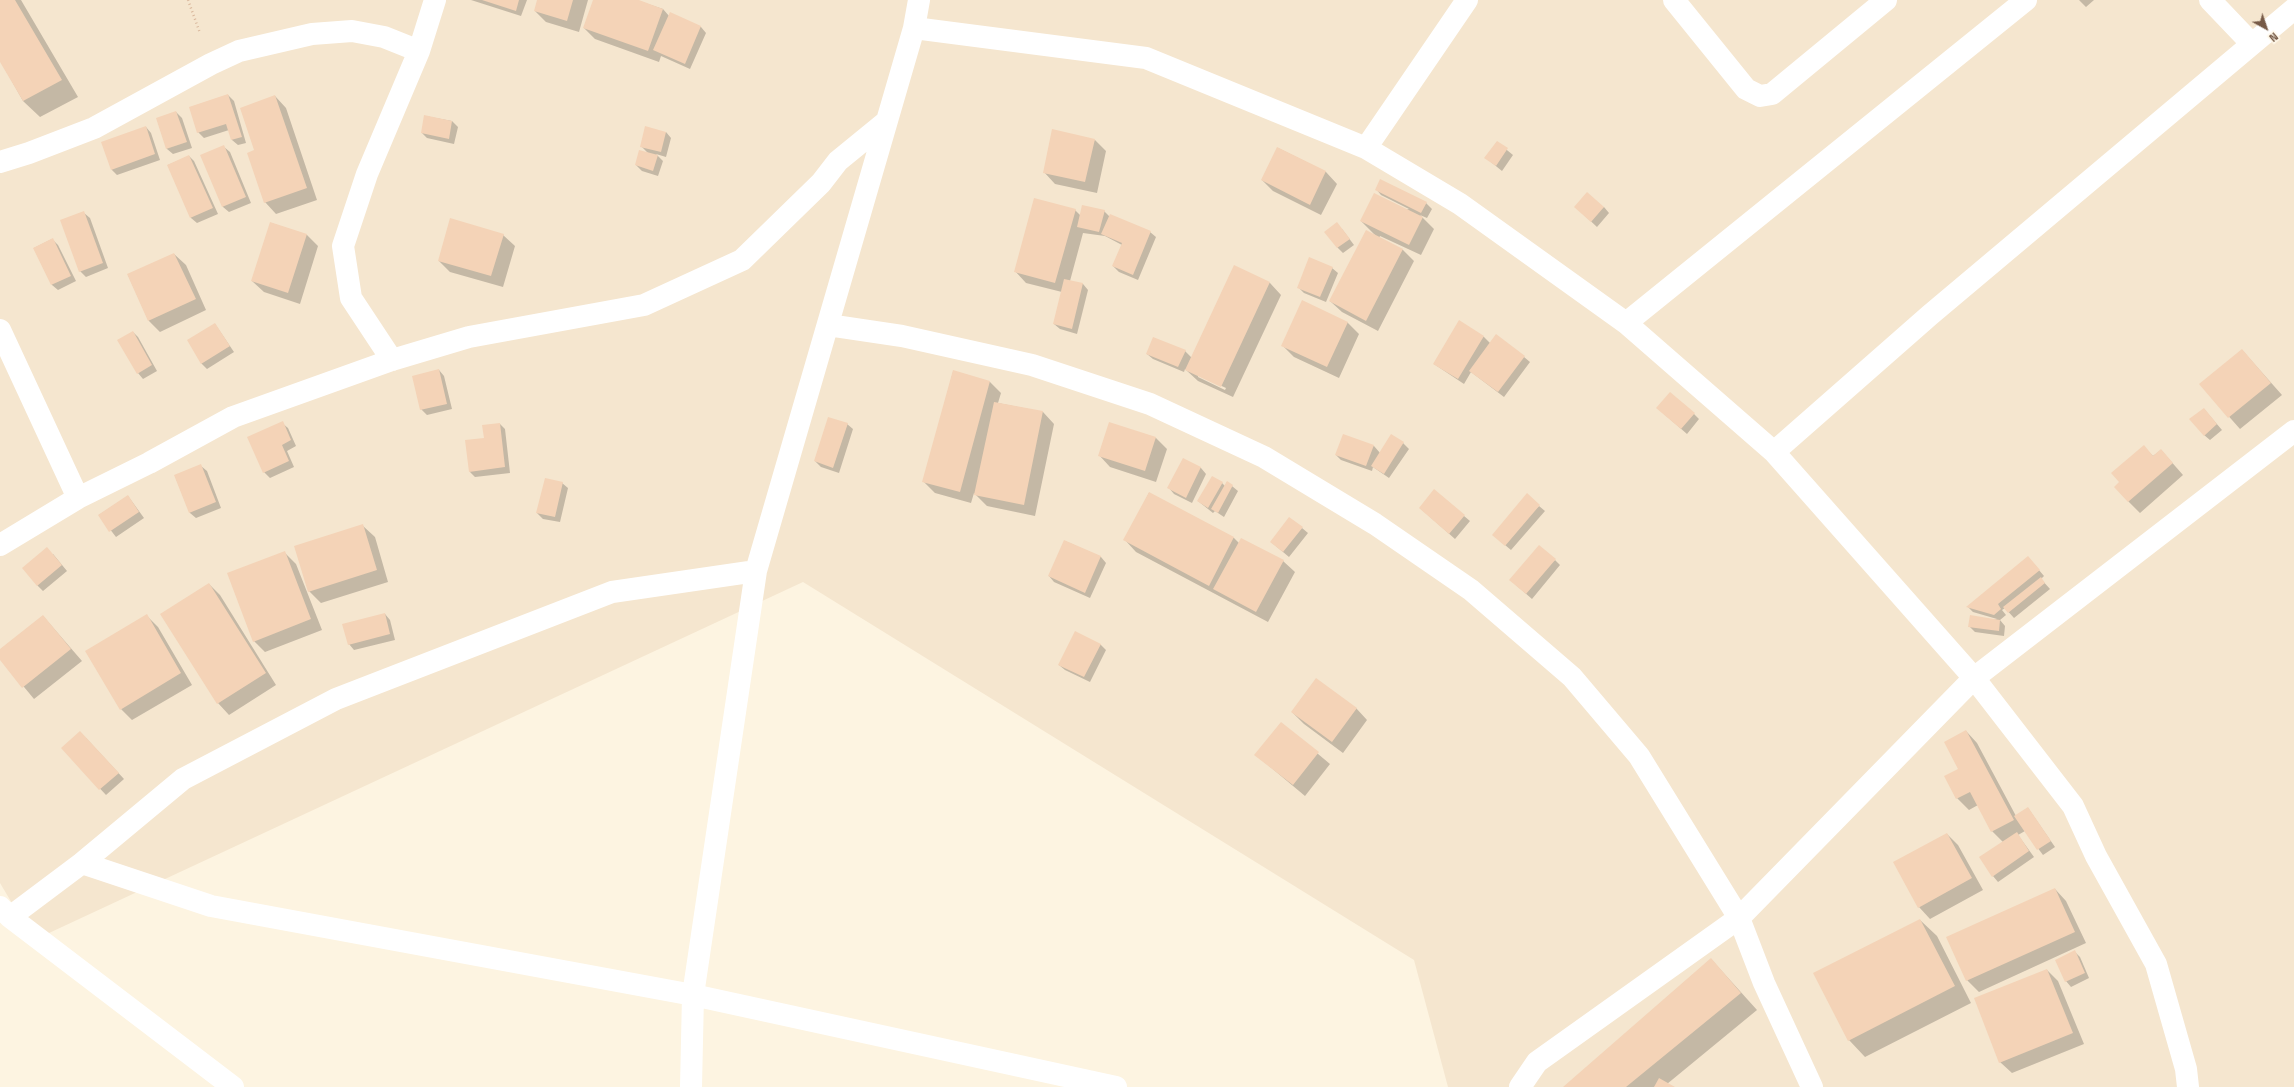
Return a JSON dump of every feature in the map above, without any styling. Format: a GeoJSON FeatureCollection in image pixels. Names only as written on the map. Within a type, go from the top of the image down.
{"type":"FeatureCollection","features":[{"type":"Feature","properties":{"kind":"street"},"geometry":{"type":"LineString","coordinates":[[392,360],[351,298],[343,246],[367,174],[419,51],[435,0]]}},
{"type":"Feature","properties":{"kind":"street"},"geometry":{"type":"LineString","coordinates":[[691,1087],[693,995],[756,571],[914,28],[919,0]]}},
{"type":"Feature","properties":{"kind":"street"},"geometry":{"type":"LineString","coordinates":[[1366,148],[1468,0]]}},
{"type":"Feature","properties":{"kind":"street"},"geometry":{"type":"LineString","coordinates":[[1674,0],[1746,89],[1760,96],[1772,94],[1886,0]]}},
{"type":"Feature","properties":{"kind":"street"},"geometry":{"type":"LineString","coordinates":[[1626,323],[2026,0]]}},
{"type":"Feature","properties":{"kind":"street"},"geometry":{"type":"LineString","coordinates":[[2210,0],[2252,44]]}},
{"type":"Feature","properties":{"kind":"street"},"geometry":{"type":"LineString","coordinates":[[1774,452],[1930,315],[2294,9]]}},
{"type":"Feature","properties":{"kind":"street"},"geometry":{"type":"LineString","coordinates":[[914,28],[1146,58],[1366,148],[1460,204],[1626,323],[1774,452],[1974,678],[2073,806],[2096,856],[2156,964],[2186,1069],[2188,1087]]}},
{"type":"Feature","properties":{"kind":"street"},"geometry":{"type":"LineString","coordinates":[[0,162],[29,153],[94,128],[211,64],[239,51],[312,34],[352,31],[384,37],[419,51]]}},
{"type":"Feature","properties":{"kind":"street"},"geometry":{"type":"LineString","coordinates":[[0,545],[78,498],[233,417],[392,360],[469,338],[644,305],[742,260],[821,183],[838,161],[887,120]]}},
{"type":"Feature","properties":{"kind":"street"},"geometry":{"type":"LineString","coordinates":[[828,325],[902,336],[1032,365],[1150,404],[1264,457],[1375,524],[1471,590],[1572,677],[1640,756],[1739,918],[1764,983],[1812,1087]]}},
{"type":"Feature","properties":{"kind":"street"},"geometry":{"type":"LineString","coordinates":[[0,330],[78,498]]}},
{"type":"Feature","properties":{"kind":"street"},"geometry":{"type":"LineString","coordinates":[[1520,1087],[1537,1062],[1739,918],[1974,678],[2294,431]]}},
{"type":"Feature","properties":{"kind":"street"},"geometry":{"type":"LineString","coordinates":[[233,1087],[5,912],[82,863],[183,779],[336,698],[612,592],[756,571]]}},
{"type":"Feature","properties":{"kind":"street"},"geometry":{"type":"LineString","coordinates":[[82,863],[211,906],[693,995],[1116,1087]]}},
{"type":"Feature","properties":{"kind":"shaded area"},"geometry":{"type":"Polygon","coordinates":[[[0,0],[2294,0],[2294,1087],[1448,1087],[1414,960],[803,582],[34,940],[0,883],[0,0]]]}},
{"type":"Feature","properties":{"kind":"building"},"geometry":{"type":"Polygon","coordinates":[[[0,0],[15,0],[62,80],[23,101],[0,62],[0,0]]]}},
{"type":"Feature","properties":{"kind":"building"},"geometry":{"type":"Polygon","coordinates":[[[482,0],[519,0],[516,11],[482,0]]]}},
{"type":"Feature","properties":{"kind":"building"},"geometry":{"type":"Polygon","coordinates":[[[537,0],[573,0],[567,21],[534,11],[537,0]]]}},
{"type":"Feature","properties":{"kind":"building"},"geometry":{"type":"Polygon","coordinates":[[[593,0],[639,0],[663,9],[648,51],[583,28],[593,0]]]}},
{"type":"Feature","properties":{"kind":"building"},"geometry":{"type":"Polygon","coordinates":[[[670,12],[701,26],[685,64],[653,50],[670,12]]]}},
{"type":"Feature","properties":{"kind":"building"},"geometry":{"type":"Polygon","coordinates":[[[228,94],[242,137],[231,140],[226,124],[197,133],[189,107],[228,94]]]}},
{"type":"Feature","properties":{"kind":"building"},"geometry":{"type":"Polygon","coordinates":[[[275,95],[307,188],[264,203],[247,153],[254,150],[240,108],[275,95]]]}},
{"type":"Feature","properties":{"kind":"building"},"geometry":{"type":"Polygon","coordinates":[[[176,111],[187,142],[166,149],[156,118],[176,111]]]}},
{"type":"Feature","properties":{"kind":"building"},"geometry":{"type":"Polygon","coordinates":[[[424,115],[452,121],[449,139],[421,133],[424,115]]]}},
{"type":"Feature","properties":{"kind":"building"},"geometry":{"type":"Polygon","coordinates":[[[146,126],[155,154],[111,170],[101,142],[146,126]]]}},
{"type":"Feature","properties":{"kind":"building"},"geometry":{"type":"Polygon","coordinates":[[[645,126],[666,132],[661,152],[640,147],[645,126]]]}},
{"type":"Feature","properties":{"kind":"building"},"geometry":{"type":"Polygon","coordinates":[[[1052,129],[1095,139],[1085,182],[1043,173],[1052,129]]]}},
{"type":"Feature","properties":{"kind":"building"},"geometry":{"type":"Polygon","coordinates":[[[1497,141],[1508,148],[1496,166],[1484,158],[1497,141]]]}},
{"type":"Feature","properties":{"kind":"building"},"geometry":{"type":"Polygon","coordinates":[[[224,145],[246,197],[222,207],[200,155],[224,145]]]}},
{"type":"Feature","properties":{"kind":"building"},"geometry":{"type":"Polygon","coordinates":[[[1277,147],[1326,171],[1310,205],[1261,180],[1277,147]]]}},
{"type":"Feature","properties":{"kind":"building"},"geometry":{"type":"Polygon","coordinates":[[[639,150],[658,155],[653,171],[635,165],[639,150]]]}},
{"type":"Feature","properties":{"kind":"building"},"geometry":{"type":"Polygon","coordinates":[[[189,155],[213,208],[190,218],[167,165],[189,155]]]}},
{"type":"Feature","properties":{"kind":"building"},"geometry":{"type":"Polygon","coordinates":[[[1380,179],[1427,202],[1421,213],[1375,190],[1380,179]]]}},
{"type":"Feature","properties":{"kind":"building"},"geometry":{"type":"Polygon","coordinates":[[[1587,192],[1604,207],[1591,222],[1574,207],[1587,192]]]}},
{"type":"Feature","properties":{"kind":"building"},"geometry":{"type":"Polygon","coordinates":[[[1374,193],[1423,217],[1409,245],[1360,221],[1374,193]]]}},
{"type":"Feature","properties":{"kind":"building"},"geometry":{"type":"Polygon","coordinates":[[[1034,198],[1076,209],[1055,283],[1014,272],[1034,198]]]}},
{"type":"Feature","properties":{"kind":"building"},"geometry":{"type":"Polygon","coordinates":[[[1082,205],[1105,210],[1099,232],[1077,227],[1082,205]]]}},
{"type":"Feature","properties":{"kind":"building"},"geometry":{"type":"Polygon","coordinates":[[[84,211],[103,263],[79,272],[60,220],[84,211]]]}},
{"type":"Feature","properties":{"kind":"building"},"geometry":{"type":"Polygon","coordinates":[[[1110,214],[1151,231],[1133,275],[1112,266],[1122,243],[1101,234],[1110,214]]]}},
{"type":"Feature","properties":{"kind":"building"},"geometry":{"type":"Polygon","coordinates":[[[450,218],[504,234],[491,276],[438,261],[450,218]]]}},
{"type":"Feature","properties":{"kind":"building"},"geometry":{"type":"Polygon","coordinates":[[[270,222],[307,234],[288,293],[251,281],[270,222]]]}},
{"type":"Feature","properties":{"kind":"building"},"geometry":{"type":"Polygon","coordinates":[[[1337,222],[1350,239],[1337,248],[1324,232],[1337,222]]]}},
{"type":"Feature","properties":{"kind":"building"},"geometry":{"type":"Polygon","coordinates":[[[1366,230],[1403,249],[1366,321],[1329,301],[1366,230]]]}},
{"type":"Feature","properties":{"kind":"building"},"geometry":{"type":"Polygon","coordinates":[[[53,238],[71,276],[51,285],[33,248],[53,238]]]}},
{"type":"Feature","properties":{"kind":"building"},"geometry":{"type":"Polygon","coordinates":[[[174,253],[196,299],[148,321],[127,274],[174,253]]]}},
{"type":"Feature","properties":{"kind":"building"},"geometry":{"type":"Polygon","coordinates":[[[1309,257],[1333,267],[1320,297],[1297,288],[1309,257]]]}},
{"type":"Feature","properties":{"kind":"building"},"geometry":{"type":"Polygon","coordinates":[[[1234,265],[1270,282],[1221,387],[1185,370],[1234,265]]]}},
{"type":"Feature","properties":{"kind":"building"},"geometry":{"type":"Polygon","coordinates":[[[1064,279],[1083,283],[1072,329],[1053,324],[1064,279]]]}},
{"type":"Feature","properties":{"kind":"building"},"geometry":{"type":"Polygon","coordinates":[[[1302,300],[1348,322],[1327,367],[1281,346],[1302,300]]]}},
{"type":"Feature","properties":{"kind":"building"},"geometry":{"type":"Polygon","coordinates":[[[1459,320],[1484,336],[1458,379],[1433,364],[1459,320]]]}},
{"type":"Feature","properties":{"kind":"building"},"geometry":{"type":"Polygon","coordinates":[[[215,323],[230,346],[201,364],[187,340],[215,323]]]}},
{"type":"Feature","properties":{"kind":"building"},"geometry":{"type":"Polygon","coordinates":[[[133,331],[152,365],[137,374],[117,340],[133,331]]]}},
{"type":"Feature","properties":{"kind":"building"},"geometry":{"type":"Polygon","coordinates":[[[1496,334],[1525,356],[1498,392],[1469,371],[1496,334]]]}},
{"type":"Feature","properties":{"kind":"building"},"geometry":{"type":"Polygon","coordinates":[[[1153,337],[1186,350],[1178,367],[1146,354],[1153,337]]]}},
{"type":"Feature","properties":{"kind":"building"},"geometry":{"type":"Polygon","coordinates":[[[2242,349],[2271,383],[2228,418],[2199,384],[2242,349]]]}},
{"type":"Feature","properties":{"kind":"building"},"geometry":{"type":"Polygon","coordinates":[[[439,369],[447,404],[420,410],[412,376],[439,369]]]}},
{"type":"Feature","properties":{"kind":"building"},"geometry":{"type":"Polygon","coordinates":[[[953,370],[990,381],[960,492],[922,482],[953,370]]]}},
{"type":"Feature","properties":{"kind":"building"},"geometry":{"type":"Polygon","coordinates":[[[1670,392],[1695,413],[1681,429],[1656,408],[1670,392]]]}},
{"type":"Feature","properties":{"kind":"building"},"geometry":{"type":"Polygon","coordinates":[[[994,402],[1043,411],[1024,505],[974,495],[994,402]]]}},
{"type":"Feature","properties":{"kind":"building"},"geometry":{"type":"Polygon","coordinates":[[[2204,408],[2217,424],[2204,436],[2189,419],[2204,408]]]}},
{"type":"Feature","properties":{"kind":"building"},"geometry":{"type":"Polygon","coordinates":[[[828,417],[848,423],[833,468],[814,461],[828,417]]]}},
{"type":"Feature","properties":{"kind":"building"},"geometry":{"type":"Polygon","coordinates":[[[283,421],[291,440],[282,445],[289,461],[263,473],[247,437],[283,421]]]}},
{"type":"Feature","properties":{"kind":"building"},"geometry":{"type":"Polygon","coordinates":[[[1109,422],[1156,437],[1145,471],[1098,456],[1109,422]]]}},
{"type":"Feature","properties":{"kind":"building"},"geometry":{"type":"Polygon","coordinates":[[[500,423],[505,467],[469,472],[465,440],[484,438],[482,425],[500,423]]]}},
{"type":"Feature","properties":{"kind":"building"},"geometry":{"type":"Polygon","coordinates":[[[1343,434],[1374,445],[1366,466],[1335,455],[1343,434]]]}},
{"type":"Feature","properties":{"kind":"building"},"geometry":{"type":"Polygon","coordinates":[[[1391,434],[1404,442],[1384,474],[1371,466],[1391,434]]]}},
{"type":"Feature","properties":{"kind":"building"},"geometry":{"type":"Polygon","coordinates":[[[2144,445],[2153,456],[2161,449],[2173,463],[2128,502],[2114,487],[2119,482],[2111,473],[2144,445]]]}},
{"type":"Feature","properties":{"kind":"building"},"geometry":{"type":"Polygon","coordinates":[[[1183,458],[1201,467],[1186,498],[1167,488],[1183,458]]]}},
{"type":"Feature","properties":{"kind":"building"},"geometry":{"type":"Polygon","coordinates":[[[201,464],[216,502],[189,513],[174,475],[201,464]]]}},
{"type":"Feature","properties":{"kind":"building"},"geometry":{"type":"Polygon","coordinates":[[[1212,476],[1223,482],[1208,508],[1197,501],[1212,476]]]}},
{"type":"Feature","properties":{"kind":"building"},"geometry":{"type":"Polygon","coordinates":[[[545,478],[563,482],[555,517],[536,513],[545,478]]]}},
{"type":"Feature","properties":{"kind":"building"},"geometry":{"type":"Polygon","coordinates":[[[1227,481],[1233,485],[1218,513],[1211,509],[1227,481]]]}},
{"type":"Feature","properties":{"kind":"building"},"geometry":{"type":"Polygon","coordinates":[[[1434,489],[1465,515],[1449,534],[1419,508],[1434,489]]]}},
{"type":"Feature","properties":{"kind":"building"},"geometry":{"type":"Polygon","coordinates":[[[1149,492],[1234,537],[1209,586],[1123,540],[1149,492]]]}},
{"type":"Feature","properties":{"kind":"building"},"geometry":{"type":"Polygon","coordinates":[[[1527,493],[1540,505],[1505,546],[1492,535],[1527,493]]]}},
{"type":"Feature","properties":{"kind":"building"},"geometry":{"type":"Polygon","coordinates":[[[128,495],[139,512],[109,532],[98,515],[128,495]]]}},
{"type":"Feature","properties":{"kind":"building"},"geometry":{"type":"Polygon","coordinates":[[[1289,517],[1303,527],[1283,552],[1270,542],[1289,517]]]}},
{"type":"Feature","properties":{"kind":"building"},"geometry":{"type":"Polygon","coordinates":[[[363,524],[377,570],[308,592],[294,546],[363,524]]]}},
{"type":"Feature","properties":{"kind":"building"},"geometry":{"type":"Polygon","coordinates":[[[1241,538],[1284,560],[1256,612],[1213,589],[1241,538]]]}},
{"type":"Feature","properties":{"kind":"building"},"geometry":{"type":"Polygon","coordinates":[[[1064,540],[1101,556],[1085,593],[1048,576],[1064,540]]]}},
{"type":"Feature","properties":{"kind":"building"},"geometry":{"type":"Polygon","coordinates":[[[1539,545],[1556,559],[1526,594],[1509,580],[1539,545]]]}},
{"type":"Feature","properties":{"kind":"building"},"geometry":{"type":"Polygon","coordinates":[[[47,547],[62,565],[37,586],[22,568],[47,547]]]}},
{"type":"Feature","properties":{"kind":"building"},"geometry":{"type":"Polygon","coordinates":[[[285,551],[311,619],[253,642],[227,573],[285,551]]]}},
{"type":"Feature","properties":{"kind":"building"},"geometry":{"type":"Polygon","coordinates":[[[2028,556],[2040,570],[1998,604],[2001,609],[1994,615],[1966,607],[2028,556]]]}},
{"type":"Feature","properties":{"kind":"building"},"geometry":{"type":"Polygon","coordinates":[[[2041,577],[2045,583],[2008,613],[2003,607],[2041,577]]]}},
{"type":"Feature","properties":{"kind":"building"},"geometry":{"type":"Polygon","coordinates":[[[209,583],[266,673],[217,704],[160,614],[209,583]]]}},
{"type":"Feature","properties":{"kind":"building"},"geometry":{"type":"Polygon","coordinates":[[[385,613],[390,634],[348,645],[342,624],[385,613]]]}},
{"type":"Feature","properties":{"kind":"building"},"geometry":{"type":"Polygon","coordinates":[[[147,614],[181,673],[120,710],[85,651],[147,614]]]}},
{"type":"Feature","properties":{"kind":"building"},"geometry":{"type":"Polygon","coordinates":[[[43,615],[71,649],[22,688],[0,660],[0,649],[43,615]]]}},
{"type":"Feature","properties":{"kind":"building"},"geometry":{"type":"Polygon","coordinates":[[[1970,615],[2000,620],[1999,631],[1968,627],[1970,615]]]}},
{"type":"Feature","properties":{"kind":"building"},"geometry":{"type":"Polygon","coordinates":[[[1075,631],[1101,644],[1084,677],[1058,665],[1075,631]]]}},
{"type":"Feature","properties":{"kind":"building"},"geometry":{"type":"Polygon","coordinates":[[[1316,678],[1357,708],[1332,742],[1291,712],[1316,678]]]}},
{"type":"Feature","properties":{"kind":"building"},"geometry":{"type":"Polygon","coordinates":[[[1281,722],[1319,752],[1293,785],[1254,755],[1281,722]]]}},
{"type":"Feature","properties":{"kind":"building"},"geometry":{"type":"Polygon","coordinates":[[[1966,730],[2014,820],[1991,832],[1970,792],[1956,799],[1944,776],[1958,769],[1944,742],[1966,730]]]}},
{"type":"Feature","properties":{"kind":"building"},"geometry":{"type":"Polygon","coordinates":[[[80,731],[119,773],[99,790],[61,748],[80,731]]]}},
{"type":"Feature","properties":{"kind":"building"},"geometry":{"type":"Polygon","coordinates":[[[2028,807],[2051,841],[2037,850],[2014,816],[2028,807]]]}},
{"type":"Feature","properties":{"kind":"building"},"geometry":{"type":"Polygon","coordinates":[[[2017,832],[2029,851],[1992,877],[1979,857],[2017,832]]]}},
{"type":"Feature","properties":{"kind":"building"},"geometry":{"type":"Polygon","coordinates":[[[1947,833],[1972,878],[1918,908],[1893,862],[1947,833]]]}},
{"type":"Feature","properties":{"kind":"building"},"geometry":{"type":"Polygon","coordinates":[[[2055,888],[2075,932],[1966,981],[1946,937],[2055,888]]]}},
{"type":"Feature","properties":{"kind":"building"},"geometry":{"type":"Polygon","coordinates":[[[1920,919],[1955,986],[1848,1041],[1813,973],[1920,919]]]}},
{"type":"Feature","properties":{"kind":"building"},"geometry":{"type":"Polygon","coordinates":[[[2075,950],[2085,973],[2065,982],[2055,960],[2075,950]]]}},
{"type":"Feature","properties":{"kind":"building"},"geometry":{"type":"Polygon","coordinates":[[[1711,958],[1741,993],[1626,1087],[1563,1087],[1711,958]]]}},
{"type":"Feature","properties":{"kind":"building"},"geometry":{"type":"Polygon","coordinates":[[[2047,969],[2073,1033],[1999,1063],[1974,998],[2047,969]]]}},
{"type":"Feature","properties":{"kind":"building"},"geometry":{"type":"Polygon","coordinates":[[[1659,1078],[1675,1087],[1654,1087],[1659,1078]]]}}]}
